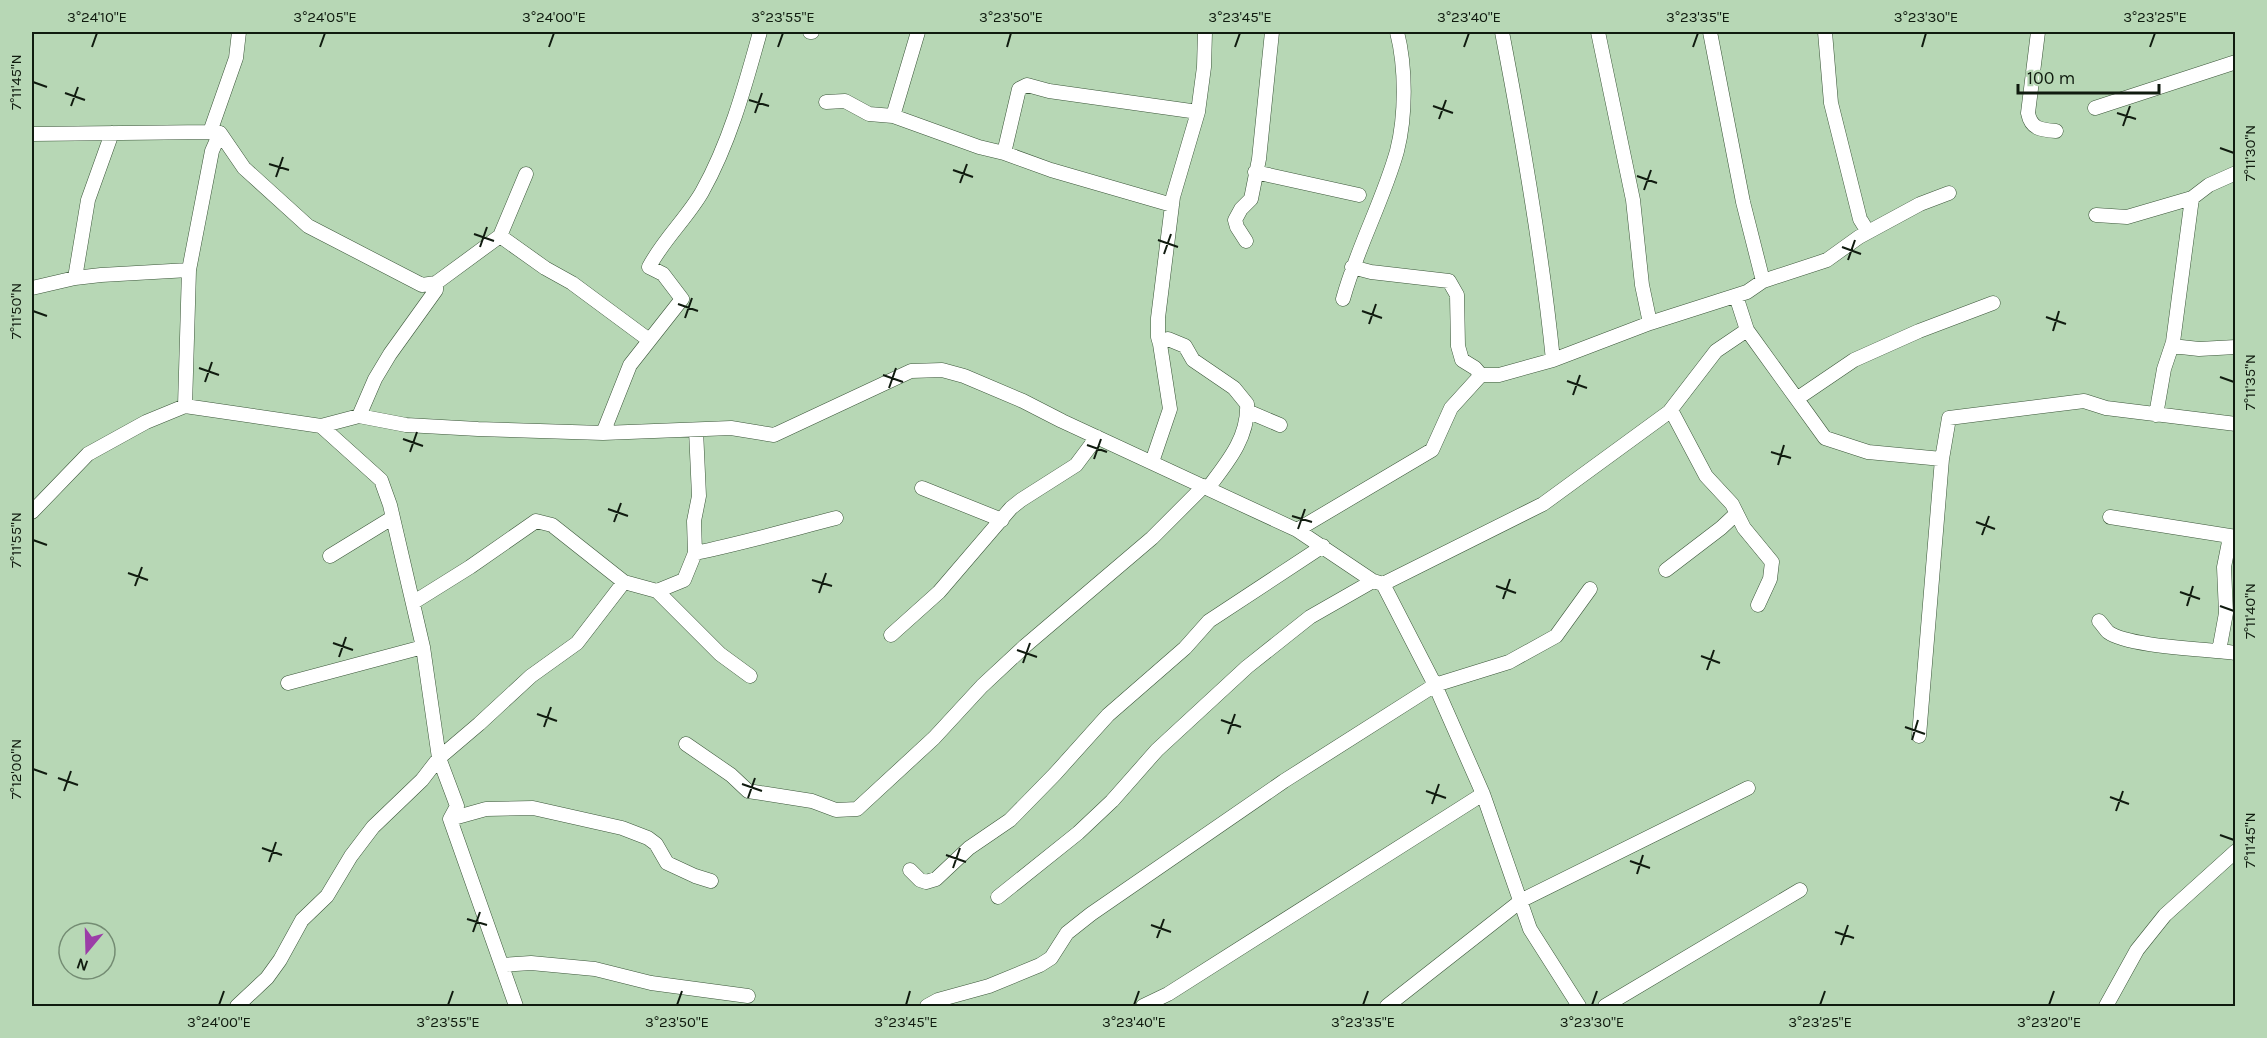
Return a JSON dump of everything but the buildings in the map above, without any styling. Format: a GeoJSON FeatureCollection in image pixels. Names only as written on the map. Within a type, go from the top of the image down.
{"type":"FeatureCollection","features":[{"type":"Feature","properties":{"kind":"street"},"geometry":{"type":"LineString","coordinates":[[185,406],[189,270],[215,133],[236,58],[239,32]]}},
{"type":"Feature","properties":{"kind":"street"},"geometry":{"type":"LineString","coordinates":[[603,433],[630,365],[682,299],[663,274],[649,267],[655,255],[701,192],[740,105],[760,32]]}},
{"type":"Feature","properties":{"kind":"street"},"geometry":{"type":"LineString","coordinates":[[893,116],[918,32]]}},
{"type":"Feature","properties":{"kind":"street"},"geometry":{"type":"LineString","coordinates":[[1152,462],[1170,409],[1158,337],[1158,318],[1172,205],[1181,165],[1192,138],[1198,112],[1204,67],[1205,32]]}},
{"type":"Feature","properties":{"kind":"street"},"geometry":{"type":"LineString","coordinates":[[1246,241],[1237,227],[1236,220],[1241,209],[1251,199],[1262,136],[1272,32]]}},
{"type":"Feature","properties":{"kind":"street"},"geometry":{"type":"LineString","coordinates":[[1343,299],[1352,267],[1400,140],[1403,119],[1403,65],[1397,32]]}},
{"type":"Feature","properties":{"kind":"street"},"geometry":{"type":"LineString","coordinates":[[1502,32],[1521,128],[1545,280],[1553,360]]}},
{"type":"Feature","properties":{"kind":"street"},"geometry":{"type":"LineString","coordinates":[[1598,32],[1633,200],[1642,285],[1650,323]]}},
{"type":"Feature","properties":{"kind":"street"},"geometry":{"type":"LineString","coordinates":[[1710,32],[1743,202],[1763,281]]}},
{"type":"Feature","properties":{"kind":"street"},"geometry":{"type":"LineString","coordinates":[[1825,32],[1831,103],[1860,219],[1868,232]]}},
{"type":"Feature","properties":{"kind":"street"},"geometry":{"type":"LineString","coordinates":[[2038,32],[2028,113],[2030,122],[2036,128],[2056,131]]}},
{"type":"Feature","properties":{"kind":"street"},"geometry":{"type":"LineString","coordinates":[[2095,108],[2235,62]]}},
{"type":"Feature","properties":{"kind":"street"},"geometry":{"type":"LineString","coordinates":[[1004,153],[1019,89],[1027,85],[1049,91],[1198,112]]}},
{"type":"Feature","properties":{"kind":"street"},"geometry":{"type":"LineString","coordinates":[[826,102],[845,101],[869,114],[893,116],[1051,170],[1172,205]]}},
{"type":"Feature","properties":{"kind":"street"},"geometry":{"type":"LineString","coordinates":[[75,278],[88,200],[112,133]]}},
{"type":"Feature","properties":{"kind":"street"},"geometry":{"type":"LineString","coordinates":[[32,134],[215,133]]}},
{"type":"Feature","properties":{"kind":"street"},"geometry":{"type":"LineString","coordinates":[[215,133],[244,168],[308,226],[422,285],[436,283],[500,236],[526,174]]}},
{"type":"Feature","properties":{"kind":"street"},"geometry":{"type":"LineString","coordinates":[[1255,172],[1359,195]]}},
{"type":"Feature","properties":{"kind":"street"},"geometry":{"type":"LineString","coordinates":[[2096,215],[2127,217],[2192,198],[2209,184],[2235,173]]}},
{"type":"Feature","properties":{"kind":"street"},"geometry":{"type":"LineString","coordinates":[[1297,530],[1432,450],[1451,408],[1481,375],[1499,375],[1553,360],[1650,323],[1747,292],[1763,281],[1827,260],[1868,232],[1920,204],[1949,194]]}},
{"type":"Feature","properties":{"kind":"street"},"geometry":{"type":"LineString","coordinates":[[2156,415],[2164,369],[2172,346],[2192,198]]}},
{"type":"Feature","properties":{"kind":"street"},"geometry":{"type":"LineString","coordinates":[[500,236],[545,268],[572,283],[649,340]]}},
{"type":"Feature","properties":{"kind":"street"},"geometry":{"type":"LineString","coordinates":[[1352,267],[1371,272],[1449,280],[1457,296],[1458,346],[1462,360],[1481,375]]}},
{"type":"Feature","properties":{"kind":"street"},"geometry":{"type":"LineString","coordinates":[[32,288],[75,278],[189,270]]}},
{"type":"Feature","properties":{"kind":"street"},"geometry":{"type":"LineString","coordinates":[[359,416],[375,379],[436,290],[436,283]]}},
{"type":"Feature","properties":{"kind":"street"},"geometry":{"type":"LineString","coordinates":[[1736,296],[1747,330],[1825,438],[1868,452],[1942,459]]}},
{"type":"Feature","properties":{"kind":"street"},"geometry":{"type":"LineString","coordinates":[[1798,398],[1854,360],[1918,331],[1993,303]]}},
{"type":"Feature","properties":{"kind":"street"},"geometry":{"type":"LineString","coordinates":[[998,897],[1095,817],[1157,750],[1246,667],[1310,617],[1378,582],[1543,504],[1671,410],[1716,351],[1747,330]]}},
{"type":"Feature","properties":{"kind":"street"},"geometry":{"type":"LineString","coordinates":[[686,744],[731,775],[748,791],[812,801],[836,810],[857,809],[934,738],[981,686],[1152,538],[1206,487],[1235,451],[1245,426],[1247,411],[1247,404],[1242,396],[1221,378],[1193,360],[1185,346],[1168,339],[1160,344]]}},
{"type":"Feature","properties":{"kind":"street"},"geometry":{"type":"LineString","coordinates":[[2172,346],[2199,349],[2235,346]]}},
{"type":"Feature","properties":{"kind":"street"},"geometry":{"type":"LineString","coordinates":[[32,512],[88,454],[146,422],[185,406],[321,426],[359,416],[406,425],[603,433],[731,428],[774,435],[911,371],[935,370],[964,375],[1297,530],[1378,582],[1435,685],[1483,794],[1530,929],[1573,1004]]}},
{"type":"Feature","properties":{"kind":"street"},"geometry":{"type":"LineString","coordinates":[[1919,736],[1942,459],[1949,418],[2084,401],[2106,408],[2235,424]]}},
{"type":"Feature","properties":{"kind":"street"},"geometry":{"type":"LineString","coordinates":[[1671,410],[1706,476],[1731,504],[1748,533],[1772,562],[1770,579],[1758,605]]}},
{"type":"Feature","properties":{"kind":"street"},"geometry":{"type":"LineString","coordinates":[[1247,411],[1280,425]]}},
{"type":"Feature","properties":{"kind":"street"},"geometry":{"type":"LineString","coordinates":[[321,426],[381,480],[414,602],[439,758],[457,806],[450,819],[516,1006]]}},
{"type":"Feature","properties":{"kind":"street"},"geometry":{"type":"LineString","coordinates":[[657,591],[684,580],[695,554],[694,521],[699,496],[696,430]]}},
{"type":"Feature","properties":{"kind":"street"},"geometry":{"type":"LineString","coordinates":[[891,635],[939,592],[1021,500],[1076,465],[1097,437]]}},
{"type":"Feature","properties":{"kind":"street"},"geometry":{"type":"LineString","coordinates":[[922,488],[1002,520]]}},
{"type":"Feature","properties":{"kind":"street"},"geometry":{"type":"LineString","coordinates":[[1666,570],[1736,514]]}},
{"type":"Feature","properties":{"kind":"street"},"geometry":{"type":"LineString","coordinates":[[330,556],[392,518]]}},
{"type":"Feature","properties":{"kind":"street"},"geometry":{"type":"LineString","coordinates":[[695,554],[762,539],[836,518]]}},
{"type":"Feature","properties":{"kind":"street"},"geometry":{"type":"LineString","coordinates":[[2110,518],[2233,537],[2224,567],[2226,613],[2219,651]]}},
{"type":"Feature","properties":{"kind":"street"},"geometry":{"type":"LineString","coordinates":[[414,602],[536,521],[552,525],[624,582],[657,591],[720,654],[750,676]]}},
{"type":"Feature","properties":{"kind":"street"},"geometry":{"type":"LineString","coordinates":[[910,870],[920,880],[926,882],[936,879],[974,844],[1010,820],[1108,715],[1185,648],[1209,621],[1323,546]]}},
{"type":"Feature","properties":{"kind":"street"},"geometry":{"type":"LineString","coordinates":[[237,1006],[267,978],[280,960],[302,920],[327,896],[365,835],[422,780],[439,758],[531,676],[577,643],[624,582]]}},
{"type":"Feature","properties":{"kind":"street"},"geometry":{"type":"LineString","coordinates":[[927,1006],[938,1000],[989,986],[1040,965],[1051,958],[1067,933],[1091,914],[1284,781],[1435,685],[1509,663],[1556,636],[1590,589]]}},
{"type":"Feature","properties":{"kind":"street"},"geometry":{"type":"LineString","coordinates":[[2099,621],[2109,633],[2124,639],[2235,653]]}},
{"type":"Feature","properties":{"kind":"street"},"geometry":{"type":"LineString","coordinates":[[288,683],[423,647]]}},
{"type":"Feature","properties":{"kind":"street"},"geometry":{"type":"LineString","coordinates":[[1387,1006],[1521,900],[1748,788]]}},
{"type":"Feature","properties":{"kind":"street"},"geometry":{"type":"LineString","coordinates":[[1143,1006],[1168,994],[1483,794]]}},
{"type":"Feature","properties":{"kind":"street"},"geometry":{"type":"LineString","coordinates":[[450,819],[486,809],[533,808],[622,828],[648,838],[656,844],[668,863],[711,881]]}},
{"type":"Feature","properties":{"kind":"street"},"geometry":{"type":"LineString","coordinates":[[2106,1006],[2137,950],[2165,915],[2235,851]]}},
{"type":"Feature","properties":{"kind":"street"},"geometry":{"type":"LineString","coordinates":[[1605,1006],[1800,890]]}},
{"type":"Feature","properties":{"kind":"street"},"geometry":{"type":"LineString","coordinates":[[502,965],[531,963],[595,969],[651,983],[748,996]]}}]}
